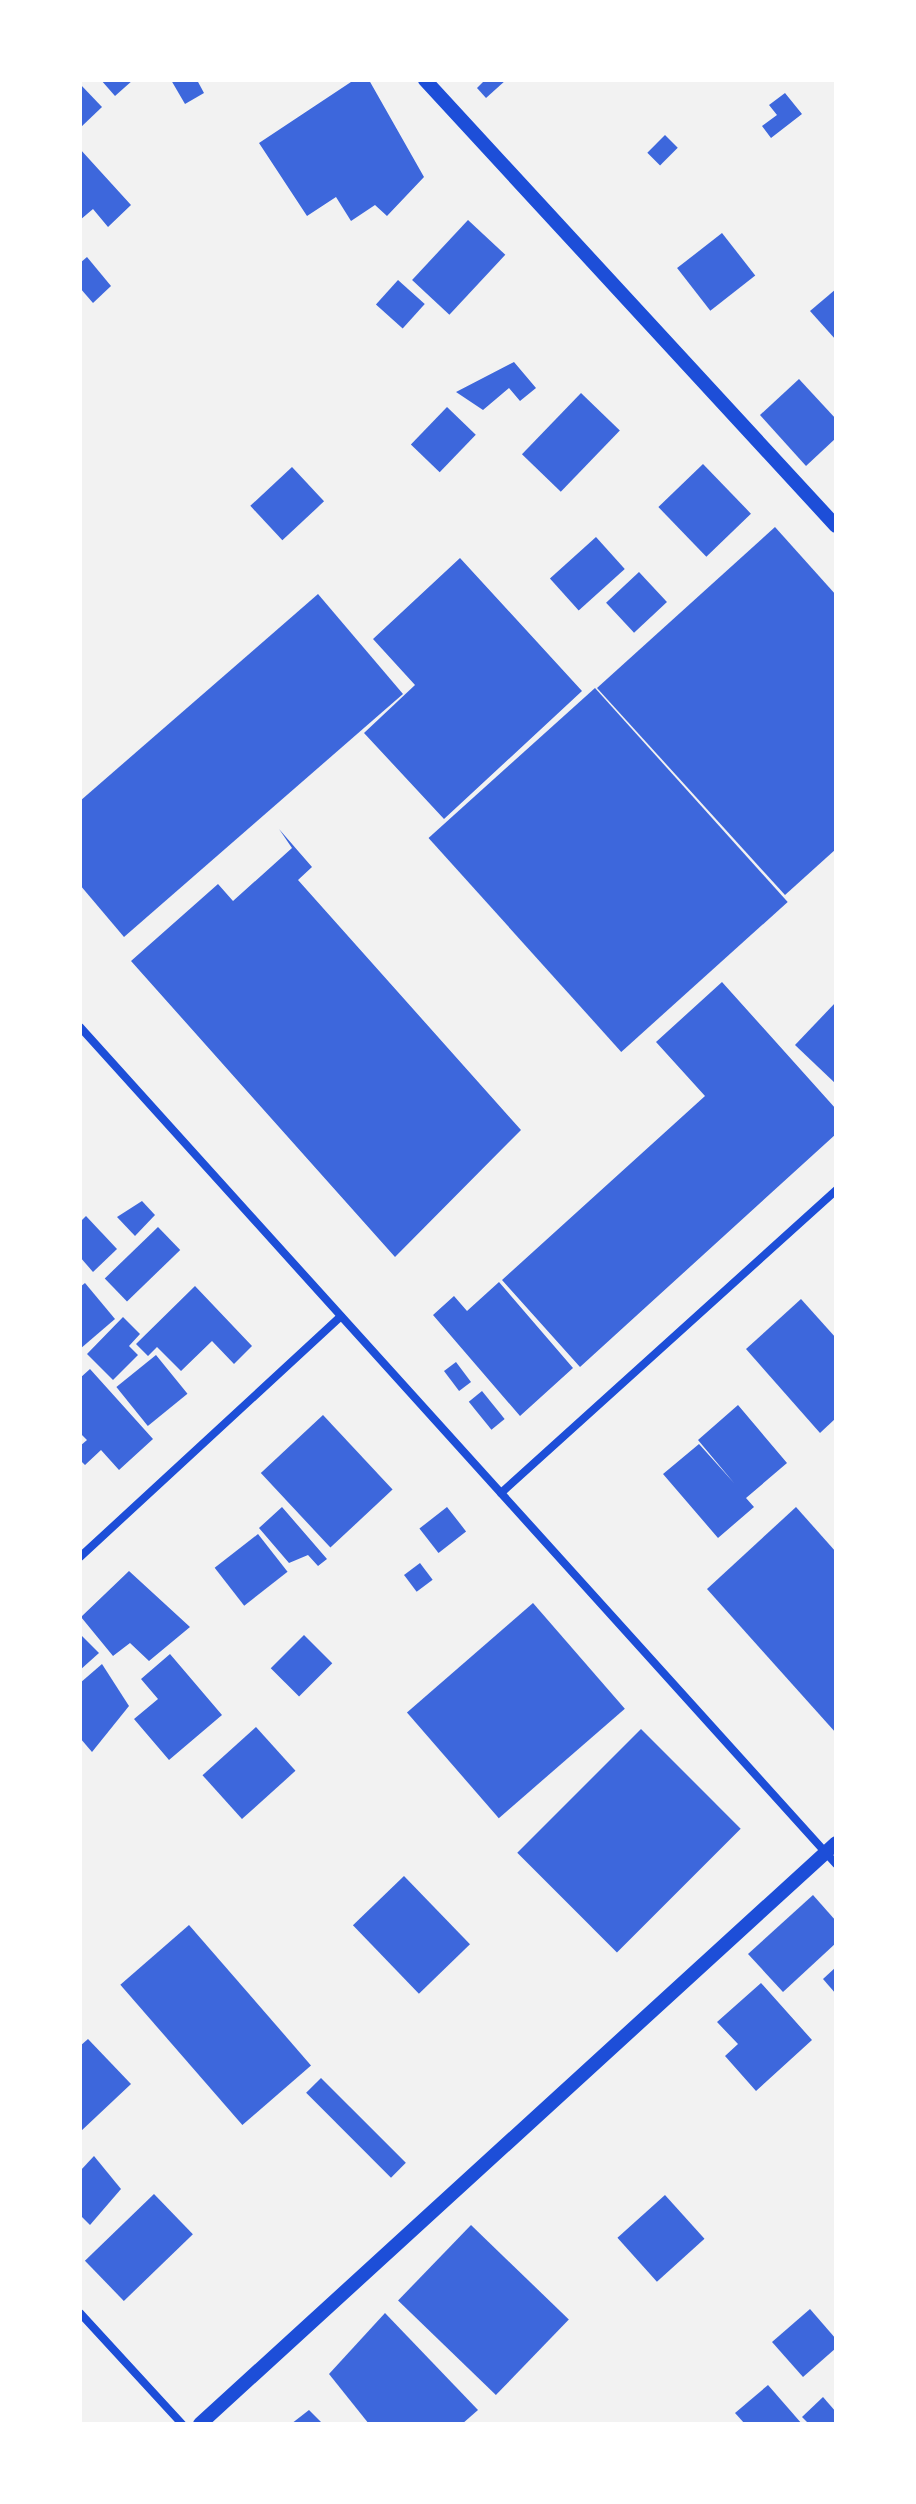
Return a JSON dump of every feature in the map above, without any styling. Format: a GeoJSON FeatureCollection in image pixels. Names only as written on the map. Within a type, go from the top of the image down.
{"type":"FeatureCollection","features":[{"type":"Feature","properties":{"kind":"street"},"geometry":{"type":"LineString","coordinates":[[425,80],[836,526]]}},
{"type":"Feature","properties":{"kind":"street"},"geometry":{"type":"LineString","coordinates":[[80,1027],[501,1493],[833,1853],[200,2424]]}},
{"type":"Feature","properties":{"kind":"street"},"geometry":{"type":"LineString","coordinates":[[501,1493],[836,1190]]}},
{"type":"Feature","properties":{"kind":"street"},"geometry":{"type":"LineString","coordinates":[[80,1557],[341,1316]]}},
{"type":"Feature","properties":{"kind":"street"},"geometry":{"type":"LineString","coordinates":[[80,2313],[182,2424]]}},
{"type":"Feature","properties":{"kind":"building"},"geometry":{"type":"Polygon","coordinates":[[[101,80],[133,80],[115,96],[101,80]]]}},
{"type":"Feature","properties":{"kind":"building"},"geometry":{"type":"Polygon","coordinates":[[[171,80],[197,80],[204,93],[185,104],[171,80]]]}},
{"type":"Feature","properties":{"kind":"building"},"geometry":{"type":"Polygon","coordinates":[[[354,80],[369,80],[424,177],[387,216],[375,205],[351,221],[336,197],[307,216],[259,143],[354,80]]]}},
{"type":"Feature","properties":{"kind":"building"},"geometry":{"type":"Polygon","coordinates":[[[485,80],[506,80],[486,98],[477,88],[485,80]]]}},
{"type":"Feature","properties":{"kind":"building"},"geometry":{"type":"Polygon","coordinates":[[[80,84],[102,107],[80,128],[80,84]]]}},
{"type":"Feature","properties":{"kind":"building"},"geometry":{"type":"Polygon","coordinates":[[[785,93],[802,114],[771,138],[762,126],[777,115],[769,105],[785,93]]]}},
{"type":"Feature","properties":{"kind":"building"},"geometry":{"type":"Polygon","coordinates":[[[665,135],[678,148],[660,165],[647,153],[665,135]]]}},
{"type":"Feature","properties":{"kind":"building"},"geometry":{"type":"Polygon","coordinates":[[[80,149],[131,205],[108,227],[93,209],[80,220],[80,149]]]}},
{"type":"Feature","properties":{"kind":"building"},"geometry":{"type":"Polygon","coordinates":[[[468,220],[505,255],[449,315],[412,280],[468,220]]]}},
{"type":"Feature","properties":{"kind":"building"},"geometry":{"type":"Polygon","coordinates":[[[722,233],[755,276],[710,311],[677,268],[722,233]]]}},
{"type":"Feature","properties":{"kind":"building"},"geometry":{"type":"Polygon","coordinates":[[[87,257],[111,286],[93,303],[80,288],[80,263],[87,257]]]}},
{"type":"Feature","properties":{"kind":"building"},"geometry":{"type":"Polygon","coordinates":[[[398,280],[425,304],[403,329],[376,305],[398,280]]]}},
{"type":"Feature","properties":{"kind":"building"},"geometry":{"type":"Polygon","coordinates":[[[836,289],[836,340],[810,311],[836,289]]]}},
{"type":"Feature","properties":{"kind":"building"},"geometry":{"type":"Polygon","coordinates":[[[514,362],[536,388],[520,401],[509,388],[483,410],[456,392],[514,362]]]}},
{"type":"Feature","properties":{"kind":"building"},"geometry":{"type":"Polygon","coordinates":[[[799,379],[836,419],[836,438],[806,466],[760,415],[799,379]]]}},
{"type":"Feature","properties":{"kind":"building"},"geometry":{"type":"Polygon","coordinates":[[[581,393],[620,431],[561,492],[522,454],[581,393]]]}},
{"type":"Feature","properties":{"kind":"building"},"geometry":{"type":"Polygon","coordinates":[[[447,407],[476,435],[440,472],[411,444],[447,407]]]}},
{"type":"Feature","properties":{"kind":"building"},"geometry":{"type":"Polygon","coordinates":[[[703,464],[751,514],[706,557],[658,507],[703,464]]]}},
{"type":"Feature","properties":{"kind":"building"},"geometry":{"type":"Polygon","coordinates":[[[292,467],[324,501],[282,540],[250,506],[292,467]]]}},
{"type":"Feature","properties":{"kind":"building"},"geometry":{"type":"Polygon","coordinates":[[[775,527],[836,595],[836,849],[785,895],[597,688],[775,527]]]}},
{"type":"Feature","properties":{"kind":"building"},"geometry":{"type":"Polygon","coordinates":[[[596,537],[625,569],[579,610],[550,578],[596,537]]]}},
{"type":"Feature","properties":{"kind":"building"},"geometry":{"type":"Polygon","coordinates":[[[460,558],[582,691],[444,819],[364,733],[415,685],[373,639],[460,558]]]}},
{"type":"Feature","properties":{"kind":"building"},"geometry":{"type":"Polygon","coordinates":[[[639,572],[667,602],[634,633],[606,603],[639,572]]]}},
{"type":"Feature","properties":{"kind":"building"},"geometry":{"type":"Polygon","coordinates":[[[318,594],[403,694],[124,937],[80,885],[80,801],[318,594]]]}},
{"type":"Feature","properties":{"kind":"building"},"geometry":{"type":"Polygon","coordinates":[[[595,688],[788,902],[621,1052],[429,838],[595,688]]]}},
{"type":"Feature","properties":{"kind":"building"},"geometry":{"type":"Polygon","coordinates":[[[279,829],[312,867],[298,880],[521,1130],[395,1257],[131,961],[218,884],[233,901],[292,848],[279,829]]]}},
{"type":"Feature","properties":{"kind":"building"},"geometry":{"type":"Polygon","coordinates":[[[722,982],[836,1109],[836,1134],[580,1367],[502,1280],[705,1096],[656,1042],[722,982]]]}},
{"type":"Feature","properties":{"kind":"building"},"geometry":{"type":"Polygon","coordinates":[[[836,1002],[836,1084],[795,1045],[836,1002]]]}},
{"type":"Feature","properties":{"kind":"building"},"geometry":{"type":"Polygon","coordinates":[[[142,1201],[155,1215],[135,1236],[117,1217],[142,1201]]]}},
{"type":"Feature","properties":{"kind":"building"},"geometry":{"type":"Polygon","coordinates":[[[86,1216],[117,1249],[93,1272],[80,1257],[80,1222],[86,1216]]]}},
{"type":"Feature","properties":{"kind":"building"},"geometry":{"type":"Polygon","coordinates":[[[158,1227],[180,1250],[127,1301],[105,1278],[158,1227]]]}},
{"type":"Feature","properties":{"kind":"building"},"geometry":{"type":"Polygon","coordinates":[[[499,1282],[573,1368],[520,1416],[433,1315],[454,1296],[467,1311],[499,1282]]]}},
{"type":"Feature","properties":{"kind":"building"},"geometry":{"type":"Polygon","coordinates":[[[85,1283],[115,1319],[80,1349],[80,1287],[85,1283]]]}},
{"type":"Feature","properties":{"kind":"building"},"geometry":{"type":"Polygon","coordinates":[[[195,1286],[252,1346],[234,1364],[212,1341],[181,1371],[157,1347],[148,1356],[136,1344],[195,1286]]]}},
{"type":"Feature","properties":{"kind":"building"},"geometry":{"type":"Polygon","coordinates":[[[801,1299],[836,1338],[836,1418],[820,1433],[746,1349],[801,1299]]]}},
{"type":"Feature","properties":{"kind":"building"},"geometry":{"type":"Polygon","coordinates":[[[123,1317],[140,1334],[129,1346],[138,1355],[113,1380],[87,1354],[123,1317]]]}},
{"type":"Feature","properties":{"kind":"building"},"geometry":{"type":"Polygon","coordinates":[[[156,1355],[187,1394],[148,1426],[116,1387],[156,1355]]]}},
{"type":"Feature","properties":{"kind":"building"},"geometry":{"type":"Polygon","coordinates":[[[456,1362],[471,1382],[459,1391],[444,1371],[456,1362]]]}},
{"type":"Feature","properties":{"kind":"building"},"geometry":{"type":"Polygon","coordinates":[[[90,1369],[153,1439],[119,1470],[101,1450],[85,1465],[80,1460],[80,1446],[87,1440],[80,1433],[80,1378],[90,1369]]]}},
{"type":"Feature","properties":{"kind":"building"},"geometry":{"type":"Polygon","coordinates":[[[482,1391],[505,1419],[491,1430],[469,1402],[482,1391]]]}},
{"type":"Feature","properties":{"kind":"building"},"geometry":{"type":"Polygon","coordinates":[[[738,1405],[787,1463],[746,1498],[754,1507],[718,1538],[663,1474],[699,1444],[734,1483],[698,1440],[738,1405]]]}},
{"type":"Feature","properties":{"kind":"building"},"geometry":{"type":"Polygon","coordinates":[[[323,1415],[393,1490],[330,1548],[261,1473],[323,1415]]]}},
{"type":"Feature","properties":{"kind":"building"},"geometry":{"type":"Polygon","coordinates":[[[282,1507],[327,1559],[318,1566],[308,1555],[289,1563],[259,1528],[282,1507]]]}},
{"type":"Feature","properties":{"kind":"building"},"geometry":{"type":"Polygon","coordinates":[[[447,1507],[466,1531],[439,1553],[419,1529],[447,1507]]]}},
{"type":"Feature","properties":{"kind":"building"},"geometry":{"type":"Polygon","coordinates":[[[796,1507],[836,1552],[836,1733],[707,1589],[796,1507]]]}},
{"type":"Feature","properties":{"kind":"building"},"geometry":{"type":"Polygon","coordinates":[[[258,1534],[288,1572],[244,1606],[215,1568],[258,1534]]]}},
{"type":"Feature","properties":{"kind":"building"},"geometry":{"type":"Polygon","coordinates":[[[420,1563],[433,1580],[417,1592],[404,1575],[420,1563]]]}},
{"type":"Feature","properties":{"kind":"building"},"geometry":{"type":"Polygon","coordinates":[[[129,1571],[190,1627],[149,1661],[130,1643],[113,1656],[81,1617],[129,1571]]]}},
{"type":"Feature","properties":{"kind":"building"},"geometry":{"type":"Polygon","coordinates":[[[533,1603],[625,1709],[499,1818],[407,1713],[533,1603]]]}},
{"type":"Feature","properties":{"kind":"building"},"geometry":{"type":"Polygon","coordinates":[[[80,1634],[99,1653],[80,1670],[80,1634]]]}},
{"type":"Feature","properties":{"kind":"building"},"geometry":{"type":"Polygon","coordinates":[[[304,1635],[332,1663],[299,1697],[271,1668],[304,1635]]]}},
{"type":"Feature","properties":{"kind":"building"},"geometry":{"type":"Polygon","coordinates":[[[170,1654],[222,1715],[169,1760],[134,1719],[158,1699],[141,1679],[170,1654]]]}},
{"type":"Feature","properties":{"kind":"building"},"geometry":{"type":"Polygon","coordinates":[[[102,1664],[129,1706],[92,1752],[80,1738],[80,1683],[102,1664]]]}},
{"type":"Feature","properties":{"kind":"building"},"geometry":{"type":"Polygon","coordinates":[[[256,1727],[295,1771],[242,1819],[202,1775],[256,1727]]]}},
{"type":"Feature","properties":{"kind":"building"},"geometry":{"type":"Polygon","coordinates":[[[641,1729],[741,1829],[617,1952],[517,1853],[641,1729]]]}},
{"type":"Feature","properties":{"kind":"building"},"geometry":{"type":"Polygon","coordinates":[[[404,1876],[470,1944],[419,1994],[353,1925],[404,1876]]]}},
{"type":"Feature","properties":{"kind":"building"},"geometry":{"type":"Polygon","coordinates":[[[813,1895],[836,1921],[836,1943],[783,1992],[748,1954],[813,1895]]]}},
{"type":"Feature","properties":{"kind":"building"},"geometry":{"type":"Polygon","coordinates":[[[189,1925],[311,2065],[242,2125],[120,1985],[189,1925]]]}},
{"type":"Feature","properties":{"kind":"building"},"geometry":{"type":"Polygon","coordinates":[[[836,1967],[836,1994],[823,1979],[836,1967]]]}},
{"type":"Feature","properties":{"kind":"building"},"geometry":{"type":"Polygon","coordinates":[[[761,1983],[812,2040],[756,2091],[725,2056],[738,2044],[717,2022],[761,1983]]]}},
{"type":"Feature","properties":{"kind":"building"},"geometry":{"type":"Polygon","coordinates":[[[88,2039],[131,2084],[80,2132],[80,2046],[88,2039]]]}},
{"type":"Feature","properties":{"kind":"building"},"geometry":{"type":"Polygon","coordinates":[[[321,2078],[406,2163],[391,2178],[306,2093],[321,2078]]]}},
{"type":"Feature","properties":{"kind":"building"},"geometry":{"type":"Polygon","coordinates":[[[94,2156],[121,2189],[90,2225],[80,2215],[80,2171],[94,2156]]]}},
{"type":"Feature","properties":{"kind":"building"},"geometry":{"type":"Polygon","coordinates":[[[154,2194],[193,2234],[124,2301],[85,2261],[154,2194]]]}},
{"type":"Feature","properties":{"kind":"building"},"geometry":{"type":"Polygon","coordinates":[[[665,2195],[704,2239],[657,2282],[617,2238],[665,2195]]]}},
{"type":"Feature","properties":{"kind":"building"},"geometry":{"type":"Polygon","coordinates":[[[471,2225],[569,2319],[496,2395],[398,2301],[471,2225]]]}},
{"type":"Feature","properties":{"kind":"building"},"geometry":{"type":"Polygon","coordinates":[[[810,2309],[836,2339],[836,2348],[803,2377],[772,2342],[810,2309]]]}},
{"type":"Feature","properties":{"kind":"building"},"geometry":{"type":"Polygon","coordinates":[[[385,2313],[478,2410],[462,2424],[369,2424],[329,2374],[385,2313]]]}},
{"type":"Feature","properties":{"kind":"building"},"geometry":{"type":"Polygon","coordinates":[[[768,2385],[802,2424],[745,2424],[735,2413],[768,2385]]]}},
{"type":"Feature","properties":{"kind":"building"},"geometry":{"type":"Polygon","coordinates":[[[823,2397],[836,2412],[836,2424],[809,2424],[802,2417],[823,2397]]]}},
{"type":"Feature","properties":{"kind":"building"},"geometry":{"type":"Polygon","coordinates":[[[309,2410],[323,2424],[291,2424],[309,2410]]]}}]}
